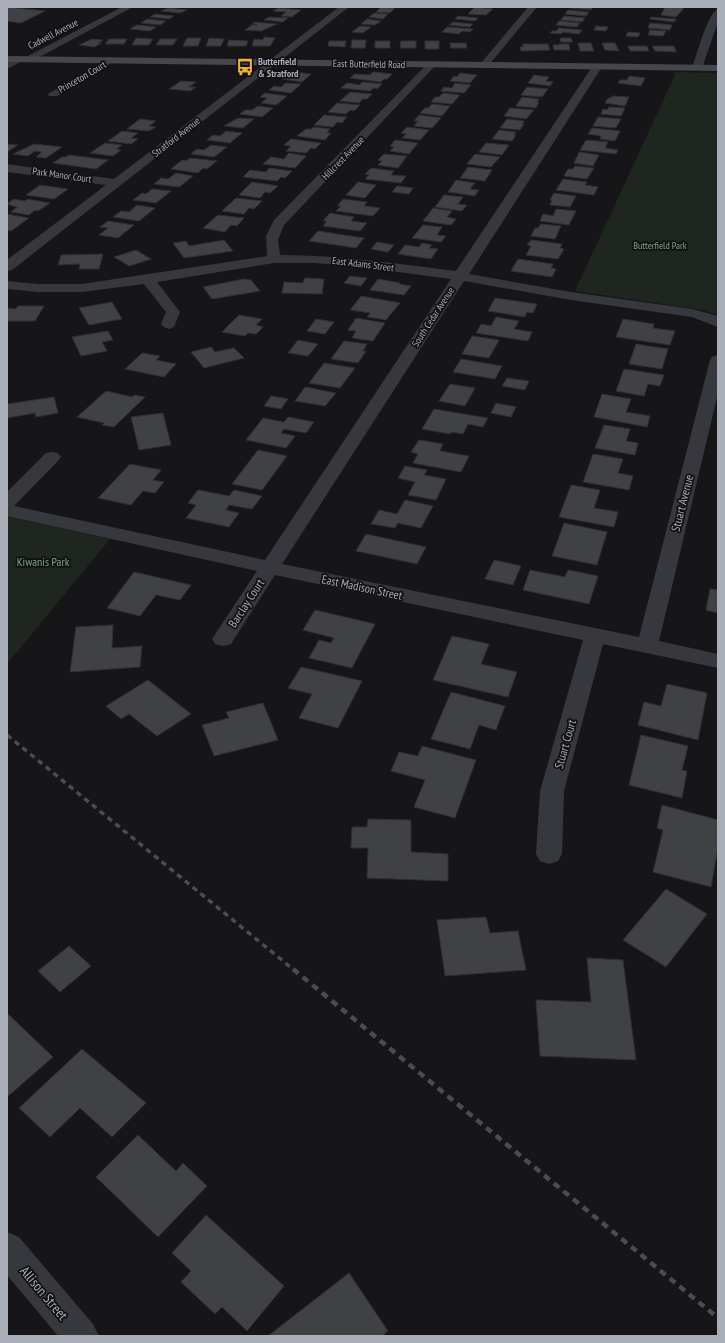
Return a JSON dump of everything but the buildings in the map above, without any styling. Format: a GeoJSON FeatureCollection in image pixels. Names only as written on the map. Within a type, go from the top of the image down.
{"type":"FeatureCollection","features":[{"type":"Feature","properties":{"kind":"main road","name":"East Butterfield Road"},"geometry":{"type":"LineString","coordinates":[[7,59],[718,68]]}},
{"type":"Feature","properties":{"kind":"street","name":"Cadwell Avenue"},"geometry":{"type":"LineString","coordinates":[[7,66],[129,7]]}},
{"type":"Feature","properties":{"kind":"street","name":"Stratford Avenue"},"geometry":{"type":"LineString","coordinates":[[7,267],[345,7]]}},
{"type":"Feature","properties":{"kind":"street"},"geometry":{"type":"LineString","coordinates":[[484,65],[533,7]]}},
{"type":"Feature","properties":{"kind":"street"},"geometry":{"type":"LineString","coordinates":[[697,68],[714,28],[718,12]]}},
{"type":"Feature","properties":{"kind":"street","name":"Princeton Court"},"geometry":{"type":"LineString","coordinates":[[54,94],[110,60]]}},
{"type":"Feature","properties":{"kind":"street","name":"Hillcrest Avenue"},"geometry":{"type":"LineString","coordinates":[[274,259],[271,238],[272,232],[279,223],[432,64]]}},
{"type":"Feature","properties":{"kind":"street","name":"South Cedar Avenue"},"geometry":{"type":"LineString","coordinates":[[269,567],[597,67]]}},
{"type":"Feature","properties":{"kind":"street","name":"Park Manor Court"},"geometry":{"type":"LineString","coordinates":[[7,168],[116,183]]}},
{"type":"Feature","properties":{"kind":"street","name":"East Adams Street"},"geometry":{"type":"LineString","coordinates":[[7,284],[38,288],[82,288],[274,259],[333,260],[459,276],[571,296],[692,313],[718,322]]}},
{"type":"Feature","properties":{"kind":"street"},"geometry":{"type":"LineString","coordinates":[[148,279],[173,312],[169,324]]}},
{"type":"Feature","properties":{"kind":"street","name":"Stuart Avenue"},"geometry":{"type":"LineString","coordinates":[[647,646],[718,360]]}},
{"type":"Feature","properties":{"kind":"street"},"geometry":{"type":"LineString","coordinates":[[7,502],[52,457]]}},
{"type":"Feature","properties":{"kind":"street","name":"East Madison Street"},"geometry":{"type":"LineString","coordinates":[[7,510],[269,567],[718,661]]}},
{"type":"Feature","properties":{"kind":"street","name":"Barclay Court"},"geometry":{"type":"LineString","coordinates":[[223,639],[269,567]]}},
{"type":"Feature","properties":{"kind":"street","name":"Stuart Court"},"geometry":{"type":"LineString","coordinates":[[549,854],[552,791],[595,636]]}},
{"type":"Feature","properties":{"kind":"street","name":"Allison Street"},"geometry":{"type":"LineString","coordinates":[[7,1249],[81,1336]]}},
{"type":"Feature","properties":{"kind":"green space","name":"Butterfield Park"},"geometry":{"type":"Polygon","coordinates":[[[674,72],[718,73],[718,315],[702,310],[575,291],[675,75],[674,72]]]}},
{"type":"Feature","properties":{"kind":"green space","name":"Kiwanis Park"},"geometry":{"type":"Polygon","coordinates":[[[7,516],[110,539],[7,664],[7,516]]]}},
{"type":"Feature","properties":{"kind":"railway"},"geometry":{"type":"LineString","coordinates":[[7,735],[294,970]]}},
{"type":"Feature","properties":{"kind":"railway"},"geometry":{"type":"LineString","coordinates":[[293,969],[718,1318]]}},
{"type":"Feature","properties":{"kind":"place","name":"Butterfield & Stratford"},"geometry":{"type":"Point","coordinates":[245,67]}}]}
